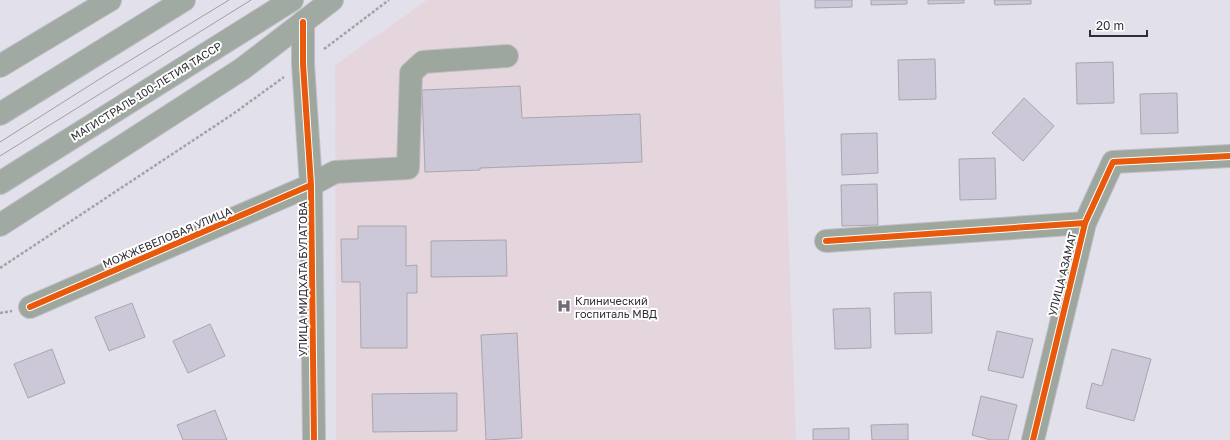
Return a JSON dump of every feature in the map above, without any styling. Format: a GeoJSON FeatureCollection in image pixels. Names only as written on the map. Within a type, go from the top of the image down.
{"type":"FeatureCollection","features":[{"type":"Feature","properties":{"kind":"main road"},"geometry":{"type":"LineString","coordinates":[[0,66],[110,0]]}},
{"type":"Feature","properties":{"kind":"main road"},"geometry":{"type":"LineString","coordinates":[[0,114],[184,0]]}},
{"type":"Feature","properties":{"kind":"main road","name":"МАГИСТРАЛЬ 100-ЛЕТИЯ ТАССР"},"geometry":{"type":"LineString","coordinates":[[0,183],[292,0]]}},
{"type":"Feature","properties":{"kind":"main road"},"geometry":{"type":"LineString","coordinates":[[0,225],[242,69],[332,0]]}},
{"type":"Feature","properties":{"kind":"street","name":"УЛИЦА МИДХАТА БУЛАТОВА"},"geometry":{"type":"LineString","coordinates":[[303,22],[303,64],[312,185],[314,440]]}},
{"type":"Feature","properties":{"kind":"street"},"geometry":{"type":"LineString","coordinates":[[270,48],[286,52],[303,64]]}},
{"type":"Feature","properties":{"kind":"street","name":"МОЖЖЕВЕЛОВАЯ УЛИЦА"},"geometry":{"type":"LineString","coordinates":[[30,307],[312,185],[335,172],[408,168],[411,73],[423,62],[506,56]]}},
{"type":"Feature","properties":{"kind":"street","name":"УЛИЦА АЗАМАТ"},"geometry":{"type":"LineString","coordinates":[[1033,440],[1085,223],[1113,162],[1230,156]]}},
{"type":"Feature","properties":{"kind":"street"},"geometry":{"type":"LineString","coordinates":[[826,241],[1085,223]]}},
{"type":"Feature","properties":{"kind":"path"},"geometry":{"type":"LineString","coordinates":[[0,268],[233,114],[389,0]]}},
{"type":"Feature","properties":{"kind":"shaded area","name":"Клинический госпиталь МВД"},"geometry":{"type":"Polygon","coordinates":[[[427,0],[780,0],[796,440],[336,440],[335,65],[427,0]]]}},
{"type":"Feature","properties":{"kind":"building"},"geometry":{"type":"Polygon","coordinates":[[[815,0],[852,0],[852,7],[815,8],[815,0]]]}},
{"type":"Feature","properties":{"kind":"building"},"geometry":{"type":"Polygon","coordinates":[[[871,0],[907,0],[907,4],[871,5],[871,0]]]}},
{"type":"Feature","properties":{"kind":"building"},"geometry":{"type":"Polygon","coordinates":[[[928,0],[964,0],[964,3],[928,4],[928,0]]]}},
{"type":"Feature","properties":{"kind":"building"},"geometry":{"type":"Polygon","coordinates":[[[994,0],[1031,0],[1031,4],[995,5],[994,0]]]}},
{"type":"Feature","properties":{"kind":"building"},"geometry":{"type":"Polygon","coordinates":[[[935,59],[936,99],[899,100],[898,60],[935,59]]]}},
{"type":"Feature","properties":{"kind":"building"},"geometry":{"type":"Polygon","coordinates":[[[1113,62],[1114,103],[1077,104],[1076,63],[1113,62]]]}},
{"type":"Feature","properties":{"kind":"building"},"geometry":{"type":"Polygon","coordinates":[[[520,86],[522,118],[640,114],[642,162],[480,168],[480,170],[425,172],[422,90],[520,86]]]}},
{"type":"Feature","properties":{"kind":"building"},"geometry":{"type":"Polygon","coordinates":[[[1177,93],[1178,133],[1141,134],[1140,94],[1177,93]]]}},
{"type":"Feature","properties":{"kind":"building"},"geometry":{"type":"Polygon","coordinates":[[[1024,98],[1054,126],[1023,161],[992,133],[1024,98]]]}},
{"type":"Feature","properties":{"kind":"building"},"geometry":{"type":"Polygon","coordinates":[[[877,133],[878,173],[842,175],[841,134],[877,133]]]}},
{"type":"Feature","properties":{"kind":"building"},"geometry":{"type":"Polygon","coordinates":[[[995,158],[996,199],[960,200],[959,159],[995,158]]]}},
{"type":"Feature","properties":{"kind":"building"},"geometry":{"type":"Polygon","coordinates":[[[877,184],[878,225],[842,226],[841,185],[877,184]]]}},
{"type":"Feature","properties":{"kind":"building"},"geometry":{"type":"Polygon","coordinates":[[[358,226],[406,226],[406,266],[417,265],[417,293],[407,293],[407,348],[361,348],[360,282],[342,282],[341,239],[358,239],[358,226]]]}},
{"type":"Feature","properties":{"kind":"building"},"geometry":{"type":"Polygon","coordinates":[[[506,240],[507,276],[431,277],[431,241],[506,240]]]}},
{"type":"Feature","properties":{"kind":"building"},"geometry":{"type":"Polygon","coordinates":[[[931,292],[932,333],[895,334],[894,293],[931,292]]]}},
{"type":"Feature","properties":{"kind":"building"},"geometry":{"type":"Polygon","coordinates":[[[132,303],[145,337],[109,351],[95,317],[132,303]]]}},
{"type":"Feature","properties":{"kind":"building"},"geometry":{"type":"Polygon","coordinates":[[[870,308],[871,348],[835,349],[833,309],[870,308]]]}},
{"type":"Feature","properties":{"kind":"building"},"geometry":{"type":"Polygon","coordinates":[[[210,324],[225,356],[188,373],[173,341],[210,324]]]}},
{"type":"Feature","properties":{"kind":"building"},"geometry":{"type":"Polygon","coordinates":[[[997,331],[1033,339],[1023,378],[988,370],[997,331]]]}},
{"type":"Feature","properties":{"kind":"building"},"geometry":{"type":"Polygon","coordinates":[[[517,333],[522,438],[486,440],[481,335],[517,333]]]}},
{"type":"Feature","properties":{"kind":"building"},"geometry":{"type":"Polygon","coordinates":[[[52,349],[65,383],[28,398],[14,364],[52,349]]]}},
{"type":"Feature","properties":{"kind":"building"},"geometry":{"type":"Polygon","coordinates":[[[1112,349],[1151,359],[1134,421],[1086,408],[1092,383],[1102,386],[1112,349]]]}},
{"type":"Feature","properties":{"kind":"building"},"geometry":{"type":"Polygon","coordinates":[[[457,393],[457,431],[373,432],[372,394],[457,393]]]}},
{"type":"Feature","properties":{"kind":"building"},"geometry":{"type":"Polygon","coordinates":[[[981,396],[1017,405],[1008,440],[991,440],[972,435],[981,396]]]}},
{"type":"Feature","properties":{"kind":"building"},"geometry":{"type":"Polygon","coordinates":[[[215,410],[227,440],[183,440],[177,425],[215,410]]]}},
{"type":"Feature","properties":{"kind":"building"},"geometry":{"type":"Polygon","coordinates":[[[908,424],[908,440],[872,440],[871,425],[908,424]]]}},
{"type":"Feature","properties":{"kind":"building"},"geometry":{"type":"Polygon","coordinates":[[[849,428],[849,440],[813,440],[813,429],[849,428]]]}},
{"type":"Feature","properties":{"kind":"tram line"},"geometry":{"type":"LineString","coordinates":[[0,142],[229,0]]}},
{"type":"Feature","properties":{"kind":"tram line"},"geometry":{"type":"LineString","coordinates":[[0,156],[251,0]]}},
{"type":"Feature","properties":{"kind":"cycle path"},"geometry":{"type":"LineString","coordinates":[[303,22],[303,64],[311,185],[314,440]]}},
{"type":"Feature","properties":{"kind":"cycle path"},"geometry":{"type":"LineString","coordinates":[[1033,440],[1085,223],[1113,162],[1230,156]]}},
{"type":"Feature","properties":{"kind":"cycle path"},"geometry":{"type":"LineString","coordinates":[[30,307],[311,185]]}},
{"type":"Feature","properties":{"kind":"cycle path"},"geometry":{"type":"LineString","coordinates":[[826,241],[1085,223]]}},
{"type":"Feature","properties":{"kind":"place","name":"Клинический госпиталь МВД"},"geometry":{"type":"Point","coordinates":[564,306]}}]}
